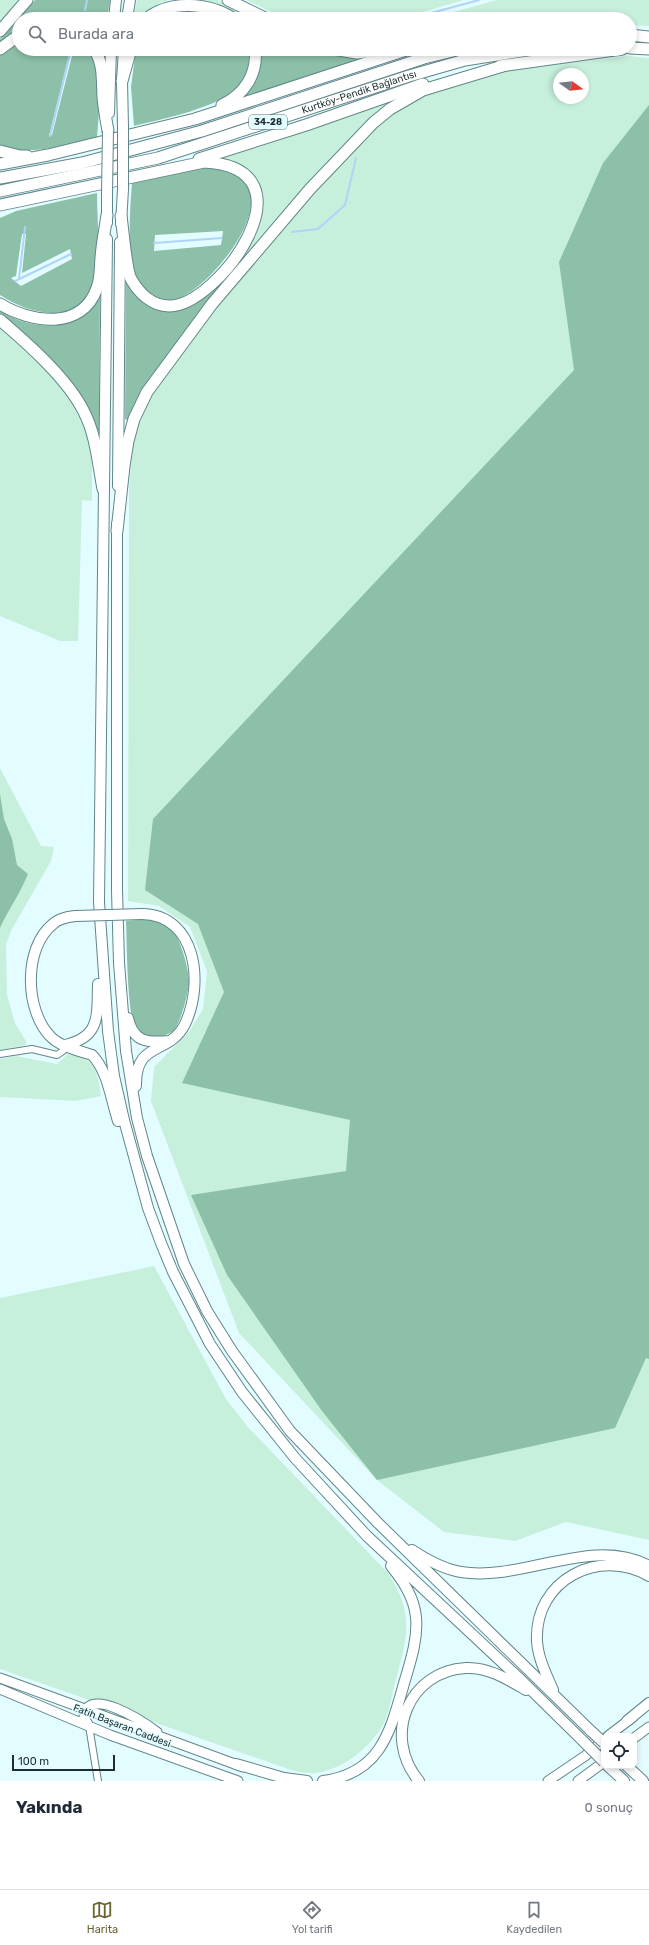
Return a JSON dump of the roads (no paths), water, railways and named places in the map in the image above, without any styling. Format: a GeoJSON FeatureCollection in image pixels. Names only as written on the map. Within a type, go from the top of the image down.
{"type":"FeatureCollection","features":[{"type":"Feature","properties":{"kind":"highway"},"geometry":{"type":"LineString","coordinates":[[17,12],[27,0]]}},
{"type":"Feature","properties":{"kind":"highway"},"geometry":{"type":"LineString","coordinates":[[115,12],[116,0]]}},
{"type":"Feature","properties":{"kind":"highway"},"geometry":{"type":"LineString","coordinates":[[128,12],[130,0]]}},
{"type":"Feature","properties":{"kind":"highway"},"geometry":{"type":"LineString","coordinates":[[228,0],[253,12]]}},
{"type":"Feature","properties":{"kind":"highway"},"geometry":{"type":"LineString","coordinates":[[152,12],[160,8],[186,3],[205,5],[223,12]]}},
{"type":"Feature","properties":{"kind":"highway"},"geometry":{"type":"LineString","coordinates":[[0,31],[12,17]]}},
{"type":"Feature","properties":{"kind":"highway"},"geometry":{"type":"LineString","coordinates":[[637,36],[649,37]]}},
{"type":"Feature","properties":{"kind":"highway"},"geometry":{"type":"LineString","coordinates":[[0,49],[12,40]]}},
{"type":"Feature","properties":{"kind":"highway"},"geometry":{"type":"LineString","coordinates":[[637,48],[649,49]]}},
{"type":"Feature","properties":{"kind":"highway"},"geometry":{"type":"LineString","coordinates":[[99,56],[102,69],[103,98],[108,131]]}},
{"type":"Feature","properties":{"kind":"highway"},"geometry":{"type":"LineString","coordinates":[[65,1045],[86,1037],[96,1021],[99,902],[107,192],[111,56]]}},
{"type":"Feature","properties":{"kind":"highway"},"geometry":{"type":"LineString","coordinates":[[124,56],[122,81],[124,127],[121,216],[117,531],[117,890],[119,963],[126,1051],[137,1118],[159,1195],[181,1258],[207,1311],[232,1351],[290,1432],[378,1523],[601,1740]]}},
{"type":"Feature","properties":{"kind":"highway"},"geometry":{"type":"LineString","coordinates":[[122,81],[129,56]]}},
{"type":"Feature","properties":{"kind":"highway"},"geometry":{"type":"LineString","coordinates":[[194,119],[231,101],[246,86],[252,74],[256,56]]}},
{"type":"Feature","properties":{"kind":"highway"},"geometry":{"type":"LineString","coordinates":[[0,164],[48,155],[194,119],[388,56]]}},
{"type":"Feature","properties":{"kind":"highway","name":"Kurtköy-Pendik Bağlantısı"},"geometry":{"type":"LineString","coordinates":[[0,178],[82,163],[202,131],[432,56]]}},
{"type":"Feature","properties":{"kind":"highway","name":"Kurtköy-Pendik Bağlantısı"},"geometry":{"type":"LineString","coordinates":[[0,191],[158,158],[430,70],[465,60],[490,56]]}},
{"type":"Feature","properties":{"kind":"highway"},"geometry":{"type":"LineString","coordinates":[[172,168],[306,125],[442,78],[506,65],[571,56]]}},
{"type":"Feature","properties":{"kind":"highway"},"geometry":{"type":"LineString","coordinates":[[117,531],[124,466],[128,441],[134,419],[147,392],[212,304],[310,189],[373,123],[390,109],[423,90],[506,65]]}},
{"type":"Feature","properties":{"kind":"highway"},"geometry":{"type":"LineString","coordinates":[[0,151],[20,156],[48,155]]}},
{"type":"Feature","properties":{"kind":"highway"},"geometry":{"type":"LineString","coordinates":[[0,205],[204,162],[220,163],[238,169],[251,180],[258,195],[257,214],[247,236],[230,264],[198,295],[183,303],[169,306],[147,299],[130,278],[121,216]]}},
{"type":"Feature","properties":{"kind":"highway"},"geometry":{"type":"LineString","coordinates":[[0,212],[27,200]]}},
{"type":"Feature","properties":{"kind":"highway"},"geometry":{"type":"LineString","coordinates":[[0,304],[12,311],[34,319],[45,320],[67,318],[85,307],[98,288],[107,215]]}},
{"type":"Feature","properties":{"kind":"highway"},"geometry":{"type":"LineString","coordinates":[[0,320],[71,389],[85,413],[90,428],[103,489]]}},
{"type":"Feature","properties":{"kind":"highway"},"geometry":{"type":"LineString","coordinates":[[99,902],[104,994],[114,1076],[124,1120],[148,1208]]}},
{"type":"Feature","properties":{"kind":"highway"},"geometry":{"type":"LineString","coordinates":[[137,1118],[136,1077],[138,1066],[149,1052],[171,1040],[180,1033],[185,1024],[193,1001],[194,976],[189,948],[181,931],[171,922],[157,915],[76,916],[60,919],[48,928],[38,944],[31,970],[32,996],[38,1019],[49,1036],[58,1043],[92,1055],[100,1065],[121,1133],[173,1272],[210,1344],[242,1392],[295,1458],[367,1536],[540,1699],[601,1759]]}},
{"type":"Feature","properties":{"kind":"highway"},"geometry":{"type":"LineString","coordinates":[[119,963],[128,1019],[133,1033],[147,1041],[171,1040]]}},
{"type":"Feature","properties":{"kind":"highway"},"geometry":{"type":"LineString","coordinates":[[378,1523],[420,1556],[441,1567],[462,1573],[486,1574],[603,1555],[628,1557],[649,1566]]}},
{"type":"Feature","properties":{"kind":"highway"},"geometry":{"type":"LineString","coordinates":[[323,1781],[340,1777],[359,1768],[382,1747],[391,1729],[415,1641],[416,1617],[408,1589],[367,1536]]}},
{"type":"Feature","properties":{"kind":"highway"},"geometry":{"type":"LineString","coordinates":[[557,1697],[544,1671],[537,1640],[541,1614],[556,1588],[574,1573],[600,1565],[616,1565],[632,1568],[649,1576]]}},
{"type":"Feature","properties":{"kind":"highway"},"geometry":{"type":"LineString","coordinates":[[419,1781],[409,1768],[404,1756],[401,1734],[402,1723],[409,1703],[422,1687],[431,1679],[454,1669],[482,1669],[506,1678],[540,1699]]}},
{"type":"Feature","properties":{"kind":"highway"},"geometry":{"type":"LineString","coordinates":[[627,1721],[649,1703]]}},
{"type":"Feature","properties":{"kind":"highway"},"geometry":{"type":"LineString","coordinates":[[236,1764],[284,1778],[307,1781]]}},
{"type":"Feature","properties":{"kind":"highway"},"geometry":{"type":"LineString","coordinates":[[611,1769],[624,1781]]}},
{"type":"Feature","properties":{"kind":"highway"},"geometry":{"type":"LineString","coordinates":[[630,1769],[643,1781]]}},
{"type":"Feature","properties":{"kind":"main road","name":"Fatih Başaran Caddesi"},"geometry":{"type":"LineString","coordinates":[[0,1678],[282,1781]]}},
{"type":"Feature","properties":{"kind":"main road","name":"Fatih Başaran Caddesi"},"geometry":{"type":"LineString","coordinates":[[0,1689],[89,1726],[238,1781]]}},
{"type":"Feature","properties":{"kind":"main road"},"geometry":{"type":"LineString","coordinates":[[612,1733],[649,1707]]}},
{"type":"Feature","properties":{"kind":"main road"},"geometry":{"type":"LineString","coordinates":[[86,1709],[84,1718],[89,1726]]}},
{"type":"Feature","properties":{"kind":"main road"},"geometry":{"type":"LineString","coordinates":[[637,1736],[649,1726]]}},
{"type":"Feature","properties":{"kind":"main road"},"geometry":{"type":"LineString","coordinates":[[548,1781],[585,1756],[601,1743]]}},
{"type":"Feature","properties":{"kind":"main road"},"geometry":{"type":"LineString","coordinates":[[578,1781],[601,1767]]}},
{"type":"Feature","properties":{"kind":"street"},"geometry":{"type":"LineString","coordinates":[[0,1054],[32,1049],[57,1055],[62,1051],[65,1045]]}},
{"type":"Feature","properties":{"kind":"street"},"geometry":{"type":"LineString","coordinates":[[89,1726],[98,1781]]}},
{"type":"Feature","properties":{"kind":"waterway"},"geometry":{"type":"LineString","coordinates":[[85,10],[87,0]]}},
{"type":"Feature","properties":{"kind":"waterway"},"geometry":{"type":"LineString","coordinates":[[435,12],[479,0]]}},
{"type":"Feature","properties":{"kind":"waterway"},"geometry":{"type":"LineString","coordinates":[[50,136],[70,56]]}},
{"type":"Feature","properties":{"kind":"waterway"},"geometry":{"type":"LineString","coordinates":[[292,232],[318,229],[345,205],[356,158]]}},
{"type":"Feature","properties":{"kind":"waterway"},"geometry":{"type":"LineString","coordinates":[[19,279],[25,227]]}},
{"type":"Feature","properties":{"kind":"waterway"},"geometry":{"type":"LineString","coordinates":[[154,243],[222,238]]}},
{"type":"Feature","properties":{"kind":"waterway"},"geometry":{"type":"LineString","coordinates":[[15,281],[71,254]]}}]}
